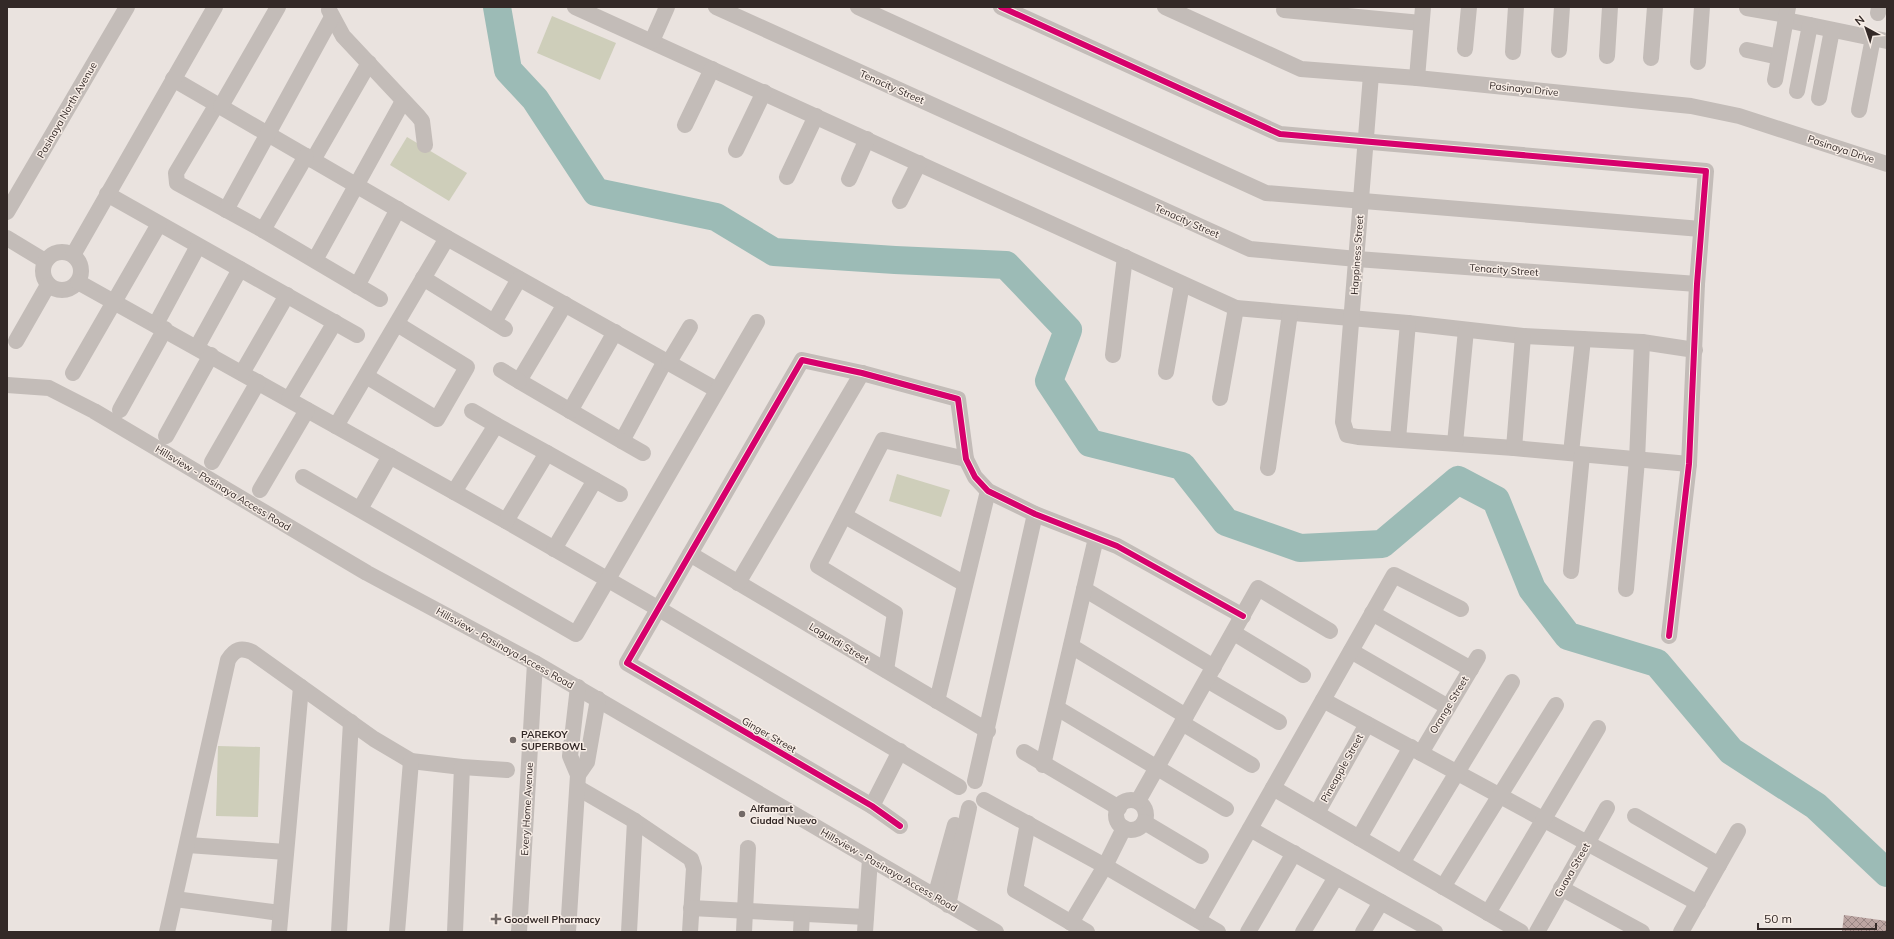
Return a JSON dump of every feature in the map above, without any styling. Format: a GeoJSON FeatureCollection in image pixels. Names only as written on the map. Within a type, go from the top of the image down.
{"type":"FeatureCollection","features":[{"type":"Feature","properties":{"kind":"street","name":"Pasinaya North Avenue"},"geometry":{"type":"LineString","coordinates":[[7,212],[127,7]]}},
{"type":"Feature","properties":{"kind":"street"},"geometry":{"type":"LineString","coordinates":[[73,255],[215,7]]}},
{"type":"Feature","properties":{"kind":"street"},"geometry":{"type":"LineString","coordinates":[[278,7],[176,173],[175,178],[177,183],[263,230],[380,299]]}},
{"type":"Feature","properties":{"kind":"street"},"geometry":{"type":"LineString","coordinates":[[575,7],[1236,308],[1408,323],[1523,336],[1642,342],[1695,350]]}},
{"type":"Feature","properties":{"kind":"street"},"geometry":{"type":"LineString","coordinates":[[652,41],[667,7]]}},
{"type":"Feature","properties":{"kind":"street","name":"Tenacity Street"},"geometry":{"type":"LineString","coordinates":[[716,7],[1250,250],[1697,284]]}},
{"type":"Feature","properties":{"kind":"street"},"geometry":{"type":"LineString","coordinates":[[858,7],[1266,193],[1701,230]]}},
{"type":"Feature","properties":{"kind":"street"},"geometry":{"type":"LineString","coordinates":[[1001,7],[1280,134],[1706,171],[1697,284],[1689,464],[1669,636]]}},
{"type":"Feature","properties":{"kind":"street","name":"Pasinaya Drive"},"geometry":{"type":"LineString","coordinates":[[1165,7],[1302,69],[1416,78],[1691,106],[1739,116],[1887,164]]}},
{"type":"Feature","properties":{"kind":"street"},"geometry":{"type":"LineString","coordinates":[[1416,78],[1423,7]]}},
{"type":"Feature","properties":{"kind":"street"},"geometry":{"type":"LineString","coordinates":[[1465,49],[1469,7]]}},
{"type":"Feature","properties":{"kind":"street"},"geometry":{"type":"LineString","coordinates":[[1513,52],[1516,7]]}},
{"type":"Feature","properties":{"kind":"street"},"geometry":{"type":"LineString","coordinates":[[1559,50],[1562,7]]}},
{"type":"Feature","properties":{"kind":"street"},"geometry":{"type":"LineString","coordinates":[[1607,56],[1610,7]]}},
{"type":"Feature","properties":{"kind":"street"},"geometry":{"type":"LineString","coordinates":[[1651,58],[1655,7]]}},
{"type":"Feature","properties":{"kind":"street"},"geometry":{"type":"LineString","coordinates":[[1698,62],[1702,7]]}},
{"type":"Feature","properties":{"kind":"street"},"geometry":{"type":"LineString","coordinates":[[1748,8],[1787,14],[1810,25],[1880,40],[1859,110]]}},
{"type":"Feature","properties":{"kind":"street"},"geometry":{"type":"LineString","coordinates":[[1284,10],[1421,23]]}},
{"type":"Feature","properties":{"kind":"street"},"geometry":{"type":"LineString","coordinates":[[226,210],[269,134],[329,12]]}},
{"type":"Feature","properties":{"kind":"street"},"geometry":{"type":"LineString","coordinates":[[329,12],[343,36],[422,122],[425,145]]}},
{"type":"Feature","properties":{"kind":"street"},"geometry":{"type":"LineString","coordinates":[[1775,80],[1787,14]]}},
{"type":"Feature","properties":{"kind":"street"},"geometry":{"type":"LineString","coordinates":[[1797,91],[1810,25]]}},
{"type":"Feature","properties":{"kind":"street"},"geometry":{"type":"LineString","coordinates":[[1819,98],[1832,30]]}},
{"type":"Feature","properties":{"kind":"street"},"geometry":{"type":"LineString","coordinates":[[1747,50],[1779,56]]}},
{"type":"Feature","properties":{"kind":"street"},"geometry":{"type":"LineString","coordinates":[[263,230],[369,63]]}},
{"type":"Feature","properties":{"kind":"street"},"geometry":{"type":"LineString","coordinates":[[686,124],[712,69]]}},
{"type":"Feature","properties":{"kind":"street","name":"Happiness Street"},"geometry":{"type":"LineString","coordinates":[[1371,75],[1343,422],[1347,435],[1398,439]]}},
{"type":"Feature","properties":{"kind":"street"},"geometry":{"type":"LineString","coordinates":[[173,79],[447,238],[717,390]]}},
{"type":"Feature","properties":{"kind":"street"},"geometry":{"type":"LineString","coordinates":[[736,150],[764,92]]}},
{"type":"Feature","properties":{"kind":"street"},"geometry":{"type":"LineString","coordinates":[[315,260],[403,101]]}},
{"type":"Feature","properties":{"kind":"street"},"geometry":{"type":"LineString","coordinates":[[788,177],[816,116]]}},
{"type":"Feature","properties":{"kind":"street"},"geometry":{"type":"LineString","coordinates":[[849,179],[867,139]]}},
{"type":"Feature","properties":{"kind":"street"},"geometry":{"type":"LineString","coordinates":[[900,201],[919,163]]}},
{"type":"Feature","properties":{"kind":"street"},"geometry":{"type":"LineString","coordinates":[[107,194],[357,335]]}},
{"type":"Feature","properties":{"kind":"street"},"geometry":{"type":"LineString","coordinates":[[357,286],[398,209]]}},
{"type":"Feature","properties":{"kind":"street"},"geometry":{"type":"LineString","coordinates":[[73,373],[159,224]]}},
{"type":"Feature","properties":{"kind":"street"},"geometry":{"type":"LineString","coordinates":[[7,238],[45,261]]}},
{"type":"Feature","properties":{"kind":"street"},"geometry":{"type":"LineString","coordinates":[[336,426],[447,238]]}},
{"type":"Feature","properties":{"kind":"street"},"geometry":{"type":"LineString","coordinates":[[120,410],[161,327],[198,246]]}},
{"type":"Feature","properties":{"kind":"street"},"geometry":{"type":"LineString","coordinates":[[61,252],[73,255],[77,259],[81,270],[78,282],[74,287],[60,291],[48,286],[42,274],[45,261],[49,256],[61,252]]}},
{"type":"Feature","properties":{"kind":"street"},"geometry":{"type":"LineString","coordinates":[[1113,355],[1125,257]]}},
{"type":"Feature","properties":{"kind":"street"},"geometry":{"type":"LineString","coordinates":[[166,436],[240,269]]}},
{"type":"Feature","properties":{"kind":"street"},"geometry":{"type":"LineString","coordinates":[[423,278],[500,325],[520,279]]}},
{"type":"Feature","properties":{"kind":"street"},"geometry":{"type":"LineString","coordinates":[[78,282],[115,301],[290,399],[506,521],[554,550],[659,608],[959,787]]}},
{"type":"Feature","properties":{"kind":"street"},"geometry":{"type":"LineString","coordinates":[[1166,372],[1182,284]]}},
{"type":"Feature","properties":{"kind":"street"},"geometry":{"type":"LineString","coordinates":[[16,342],[48,286]]}},
{"type":"Feature","properties":{"kind":"street"},"geometry":{"type":"LineString","coordinates":[[242,373],[287,295]]}},
{"type":"Feature","properties":{"kind":"street"},"geometry":{"type":"LineString","coordinates":[[519,380],[565,304]]}},
{"type":"Feature","properties":{"kind":"street"},"geometry":{"type":"LineString","coordinates":[[1220,398],[1236,308]]}},
{"type":"Feature","properties":{"kind":"street"},"geometry":{"type":"LineString","coordinates":[[1268,468],[1290,313]]}},
{"type":"Feature","properties":{"kind":"street"},"geometry":{"type":"LineString","coordinates":[[290,399],[335,322]]}},
{"type":"Feature","properties":{"kind":"street"},"geometry":{"type":"LineString","coordinates":[[303,477],[576,634],[757,322]]}},
{"type":"Feature","properties":{"kind":"street"},"geometry":{"type":"LineString","coordinates":[[1408,323],[1398,439],[1689,464]]}},
{"type":"Feature","properties":{"kind":"street"},"geometry":{"type":"LineString","coordinates":[[366,376],[437,419],[467,367],[397,324]]}},
{"type":"Feature","properties":{"kind":"street"},"geometry":{"type":"LineString","coordinates":[[622,441],[667,361],[690,327]]}},
{"type":"Feature","properties":{"kind":"street"},"geometry":{"type":"LineString","coordinates":[[1455,443],[1466,330]]}},
{"type":"Feature","properties":{"kind":"street"},"geometry":{"type":"LineString","coordinates":[[570,411],[614,332]]}},
{"type":"Feature","properties":{"kind":"street"},"geometry":{"type":"LineString","coordinates":[[1514,448],[1523,336]]}},
{"type":"Feature","properties":{"kind":"street"},"geometry":{"type":"LineString","coordinates":[[1571,572],[1583,340]]}},
{"type":"Feature","properties":{"kind":"street"},"geometry":{"type":"LineString","coordinates":[[1626,589],[1637,460],[1642,342]]}},
{"type":"Feature","properties":{"kind":"street"},"geometry":{"type":"LineString","coordinates":[[659,608],[802,360],[862,373],[958,399],[966,459],[975,477],[988,491],[1036,514],[1117,546],[1243,616]]}},
{"type":"Feature","properties":{"kind":"street"},"geometry":{"type":"LineString","coordinates":[[501,370],[643,453]]}},
{"type":"Feature","properties":{"kind":"street"},"geometry":{"type":"LineString","coordinates":[[738,583],[862,373]]}},
{"type":"Feature","properties":{"kind":"street"},"geometry":{"type":"LineString","coordinates":[[212,462],[258,382]]}},
{"type":"Feature","properties":{"kind":"street","name":"Hillsview - Pasinaya Access Road"},"geometry":{"type":"LineString","coordinates":[[7,385],[49,388],[66,396],[368,573],[536,663],[996,932]]}},
{"type":"Feature","properties":{"kind":"street"},"geometry":{"type":"LineString","coordinates":[[260,490],[308,410]]}},
{"type":"Feature","properties":{"kind":"street"},"geometry":{"type":"LineString","coordinates":[[472,411],[620,494]]}},
{"type":"Feature","properties":{"kind":"street"},"geometry":{"type":"LineString","coordinates":[[454,492],[496,425]]}},
{"type":"Feature","properties":{"kind":"street"},"geometry":{"type":"LineString","coordinates":[[886,670],[895,613],[818,566],[883,440],[966,459]]}},
{"type":"Feature","properties":{"kind":"street"},"geometry":{"type":"LineString","coordinates":[[506,521],[547,453]]}},
{"type":"Feature","properties":{"kind":"street"},"geometry":{"type":"LineString","coordinates":[[360,510],[390,456]]}},
{"type":"Feature","properties":{"kind":"street"},"geometry":{"type":"LineString","coordinates":[[554,550],[594,480]]}},
{"type":"Feature","properties":{"kind":"street"},"geometry":{"type":"LineString","coordinates":[[937,701],[988,491]]}},
{"type":"Feature","properties":{"kind":"street"},"geometry":{"type":"LineString","coordinates":[[975,781],[988,731],[1036,514]]}},
{"type":"Feature","properties":{"kind":"street"},"geometry":{"type":"LineString","coordinates":[[845,516],[965,584]]}},
{"type":"Feature","properties":{"kind":"street"},"geometry":{"type":"LineString","coordinates":[[1043,765],[1096,538]]}},
{"type":"Feature","properties":{"kind":"street","name":"Lagundi Street"},"geometry":{"type":"LineString","coordinates":[[690,554],[988,731]]}},
{"type":"Feature","properties":{"kind":"street"},"geometry":{"type":"LineString","coordinates":[[1198,920],[1394,575],[1462,609]]}},
{"type":"Feature","properties":{"kind":"street"},"geometry":{"type":"LineString","coordinates":[[1138,802],[1258,588],[1330,631]]}},
{"type":"Feature","properties":{"kind":"street"},"geometry":{"type":"LineString","coordinates":[[1084,589],[1279,722]]}},
{"type":"Feature","properties":{"kind":"street","name":"Ginger Street"},"geometry":{"type":"LineString","coordinates":[[659,608],[627,663],[872,806],[900,826]]}},
{"type":"Feature","properties":{"kind":"street","name":"Orange Street"},"geometry":{"type":"LineString","coordinates":[[1359,838],[1416,750],[1448,707],[1475,663],[1372,613]]}},
{"type":"Feature","properties":{"kind":"street"},"geometry":{"type":"LineString","coordinates":[[1234,633],[1303,675]]}},
{"type":"Feature","properties":{"kind":"street"},"geometry":{"type":"LineString","coordinates":[[1071,646],[1252,765]]}},
{"type":"Feature","properties":{"kind":"street"},"geometry":{"type":"LineString","coordinates":[[167,932],[188,845],[228,660],[232,653],[238,649],[245,648],[252,652],[374,739],[411,761],[462,767],[507,770]]}},
{"type":"Feature","properties":{"kind":"street"},"geometry":{"type":"LineString","coordinates":[[1350,651],[1448,707]]}},
{"type":"Feature","properties":{"kind":"street","name":"Every Home Avenue"},"geometry":{"type":"LineString","coordinates":[[519,932],[536,663]]}},
{"type":"Feature","properties":{"kind":"street"},"geometry":{"type":"LineString","coordinates":[[1402,862],[1512,682]]}},
{"type":"Feature","properties":{"kind":"street"},"geometry":{"type":"LineString","coordinates":[[279,932],[301,687]]}},
{"type":"Feature","properties":{"kind":"street"},"geometry":{"type":"LineString","coordinates":[[568,932],[578,782],[570,756],[578,688]]}},
{"type":"Feature","properties":{"kind":"street"},"geometry":{"type":"LineString","coordinates":[[578,782],[588,762],[598,699]]}},
{"type":"Feature","properties":{"kind":"street"},"geometry":{"type":"LineString","coordinates":[[1323,700],[1698,903]]}},
{"type":"Feature","properties":{"kind":"street"},"geometry":{"type":"LineString","coordinates":[[1443,887],[1556,705]]}},
{"type":"Feature","properties":{"kind":"street"},"geometry":{"type":"LineString","coordinates":[[1056,708],[1226,809]]}},
{"type":"Feature","properties":{"kind":"street"},"geometry":{"type":"LineString","coordinates":[[339,932],[351,722]]}},
{"type":"Feature","properties":{"kind":"street","name":"Pineapple Street"},"geometry":{"type":"LineString","coordinates":[[1317,813],[1367,724]]}},
{"type":"Feature","properties":{"kind":"street"},"geometry":{"type":"LineString","coordinates":[[1488,913],[1598,728]]}},
{"type":"Feature","properties":{"kind":"street"},"geometry":{"type":"LineString","coordinates":[[872,806],[900,751]]}},
{"type":"Feature","properties":{"kind":"street"},"geometry":{"type":"LineString","coordinates":[[1024,752],[1043,765],[1119,808]]}},
{"type":"Feature","properties":{"kind":"street"},"geometry":{"type":"LineString","coordinates":[[397,932],[411,761]]}},
{"type":"Feature","properties":{"kind":"street"},"geometry":{"type":"LineString","coordinates":[[455,932],[462,767]]}},
{"type":"Feature","properties":{"kind":"street"},"geometry":{"type":"LineString","coordinates":[[966,781],[975,781],[983,786],[985,790],[984,800],[978,806],[965,806],[957,796],[959,787],[966,781]]}},
{"type":"Feature","properties":{"kind":"street"},"geometry":{"type":"LineString","coordinates":[[578,782],[691,859],[694,868],[690,932]]}},
{"type":"Feature","properties":{"kind":"street"},"geometry":{"type":"LineString","coordinates":[[1273,788],[1521,932]]}},
{"type":"Feature","properties":{"kind":"street"},"geometry":{"type":"LineString","coordinates":[[984,800],[1105,866],[1218,932]]}},
{"type":"Feature","properties":{"kind":"street"},"geometry":{"type":"LineString","coordinates":[[1127,801],[1138,802],[1145,810],[1146,816],[1144,822],[1135,829],[1124,828],[1117,819],[1119,808],[1127,801]]}},
{"type":"Feature","properties":{"kind":"street"},"geometry":{"type":"LineString","coordinates":[[942,901],[965,806]]}},
{"type":"Feature","properties":{"kind":"street","name":"Guava Street"},"geometry":{"type":"LineString","coordinates":[[1540,931],[1561,888],[1607,808]]}},
{"type":"Feature","properties":{"kind":"street"},"geometry":{"type":"LineString","coordinates":[[1635,816],[1719,864]]}},
{"type":"Feature","properties":{"kind":"street"},"geometry":{"type":"LineString","coordinates":[[629,932],[635,821]]}},
{"type":"Feature","properties":{"kind":"street"},"geometry":{"type":"LineString","coordinates":[[1144,822],[1201,856]]}},
{"type":"Feature","properties":{"kind":"street"},"geometry":{"type":"LineString","coordinates":[[1028,823],[1015,890],[1087,932]]}},
{"type":"Feature","properties":{"kind":"street"},"geometry":{"type":"LineString","coordinates":[[1071,923],[1105,866],[1124,828]]}},
{"type":"Feature","properties":{"kind":"street"},"geometry":{"type":"LineString","coordinates":[[1250,829],[1428,930]]}},
{"type":"Feature","properties":{"kind":"street"},"geometry":{"type":"LineString","coordinates":[[1681,932],[1738,831]]}},
{"type":"Feature","properties":{"kind":"street"},"geometry":{"type":"LineString","coordinates":[[188,845],[286,852]]}},
{"type":"Feature","properties":{"kind":"street"},"geometry":{"type":"LineString","coordinates":[[744,932],[748,848]]}},
{"type":"Feature","properties":{"kind":"street"},"geometry":{"type":"LineString","coordinates":[[1248,932],[1294,853]]}},
{"type":"Feature","properties":{"kind":"street"},"geometry":{"type":"LineString","coordinates":[[691,908],[802,914],[865,925],[870,858]]}},
{"type":"Feature","properties":{"kind":"street"},"geometry":{"type":"LineString","coordinates":[[1303,932],[1336,877]]}},
{"type":"Feature","properties":{"kind":"street"},"geometry":{"type":"LineString","coordinates":[[1561,888],[1642,932]]}},
{"type":"Feature","properties":{"kind":"street"},"geometry":{"type":"LineString","coordinates":[[175,900],[280,913]]}},
{"type":"Feature","properties":{"kind":"street"},"geometry":{"type":"LineString","coordinates":[[1363,932],[1381,902]]}},
{"type":"Feature","properties":{"kind":"street"},"geometry":{"type":"LineString","coordinates":[[801,932],[802,914]]}},
{"type":"Feature","properties":{"kind":"green space"},"geometry":{"type":"Polygon","coordinates":[[[552,16],[616,43],[600,80],[537,53],[552,16]]]}},
{"type":"Feature","properties":{"kind":"green space"},"geometry":{"type":"Polygon","coordinates":[[[407,137],[467,173],[449,201],[390,165],[407,137]]]}},
{"type":"Feature","properties":{"kind":"green space"},"geometry":{"type":"Polygon","coordinates":[[[897,474],[950,490],[941,517],[889,501],[897,474]]]}},
{"type":"Feature","properties":{"kind":"green space"},"geometry":{"type":"Polygon","coordinates":[[[218,746],[260,747],[258,817],[216,816],[218,746]]]}},
{"type":"Feature","properties":{"kind":"building"},"geometry":{"type":"Polygon","coordinates":[[[1844,915],[1887,921],[1887,932],[1842,932],[1844,915]]]}},
{"type":"Feature","properties":{"kind":"waterway"},"geometry":{"type":"LineString","coordinates":[[497,7],[508,70],[535,99],[596,192],[716,217],[774,252],[895,260],[1006,265],[1068,330],[1049,381],[1090,443],[1182,466],[1226,522],[1300,548],[1382,544],[1458,480],[1496,500],[1532,589],[1568,636],[1657,663],[1731,751],[1816,806],[1887,873]]}},
{"type":"Feature","properties":{"kind":"cycle path"},"geometry":{"type":"LineString","coordinates":[[1001,7],[1280,134],[1706,171],[1697,284],[1689,464],[1669,636]]}},
{"type":"Feature","properties":{"kind":"cycle path"},"geometry":{"type":"LineString","coordinates":[[900,826],[872,806],[627,663],[802,360],[862,373],[958,399],[966,459],[975,477],[988,491],[1035,514],[1117,546],[1243,616]]}},
{"type":"Feature","properties":{"kind":"place","name":"PAREKOY SUPERBOWL"},"geometry":{"type":"Point","coordinates":[513,740]}},
{"type":"Feature","properties":{"kind":"place","name":"Alfamart Ciudad Nuevo"},"geometry":{"type":"Point","coordinates":[742,814]}},
{"type":"Feature","properties":{"kind":"place","name":"Goodwell Pharmacy"},"geometry":{"type":"Point","coordinates":[496,919]}}]}
